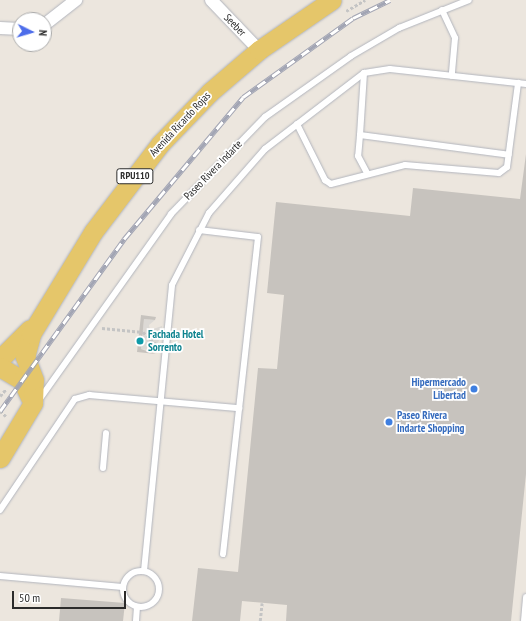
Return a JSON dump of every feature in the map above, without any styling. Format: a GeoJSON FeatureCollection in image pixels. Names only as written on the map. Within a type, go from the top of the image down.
{"type":"FeatureCollection","features":[{"type":"Feature","properties":{"kind":"main road","name":"Avenida Ricardo Rojas"},"geometry":{"type":"LineString","coordinates":[[0,458],[26,418],[35,390],[25,350],[36,322],[92,232],[160,144],[210,92],[259,50],[336,7]]}},
{"type":"Feature","properties":{"kind":"main road","name":"Avenida Ricardo Rojas"},"geometry":{"type":"LineString","coordinates":[[0,359],[36,322]]}},
{"type":"Feature","properties":{"kind":"main road","name":"Avenida Ricardo Rojas"},"geometry":{"type":"LineString","coordinates":[[0,367],[16,375],[28,388],[30,401],[26,418]]}},
{"type":"Feature","properties":{"kind":"street"},"geometry":{"type":"LineString","coordinates":[[52,19],[76,0]]}},
{"type":"Feature","properties":{"kind":"street","name":"Seeber"},"geometry":{"type":"LineString","coordinates":[[211,0],[259,50]]}},
{"type":"Feature","properties":{"kind":"street"},"geometry":{"type":"LineString","coordinates":[[0,28],[12,29]]}},
{"type":"Feature","properties":{"kind":"lane","name":"Paseo Rivera Indarte"},"geometry":{"type":"LineString","coordinates":[[26,418],[171,214],[265,117],[351,56],[399,28],[468,0]]}},
{"type":"Feature","properties":{"kind":"lane"},"geometry":{"type":"LineString","coordinates":[[442,10],[455,38],[452,76]]}},
{"type":"Feature","properties":{"kind":"lane"},"geometry":{"type":"LineString","coordinates":[[144,570],[172,285],[209,213],[265,149],[364,73],[390,69],[526,84]]}},
{"type":"Feature","properties":{"kind":"lane"},"geometry":{"type":"LineString","coordinates":[[364,73],[358,156],[367,173]]}},
{"type":"Feature","properties":{"kind":"lane"},"geometry":{"type":"LineString","coordinates":[[297,124],[325,180],[336,185],[367,173],[405,165],[490,175],[507,167],[518,83]]}},
{"type":"Feature","properties":{"kind":"lane"},"geometry":{"type":"LineString","coordinates":[[360,135],[509,155]]}},
{"type":"Feature","properties":{"kind":"lane"},"geometry":{"type":"LineString","coordinates":[[199,230],[258,237],[223,554]]}},
{"type":"Feature","properties":{"kind":"lane"},"geometry":{"type":"LineString","coordinates":[[0,510],[75,399],[89,395],[239,408]]}},
{"type":"Feature","properties":{"kind":"lane"},"geometry":{"type":"LineString","coordinates":[[103,468],[106,433]]}},
{"type":"Feature","properties":{"kind":"lane"},"geometry":{"type":"LineString","coordinates":[[144,570],[157,579],[160,589],[152,603],[137,607],[128,602],[123,587],[130,574],[144,570]]}},
{"type":"Feature","properties":{"kind":"lane"},"geometry":{"type":"LineString","coordinates":[[0,576],[123,587]]}},
{"type":"Feature","properties":{"kind":"lane"},"geometry":{"type":"LineString","coordinates":[[524,621],[526,597]]}},
{"type":"Feature","properties":{"kind":"lane"},"geometry":{"type":"LineString","coordinates":[[136,621],[137,607]]}},
{"type":"Feature","properties":{"kind":"path"},"geometry":{"type":"LineString","coordinates":[[336,7],[365,0]]}},
{"type":"Feature","properties":{"kind":"path"},"geometry":{"type":"LineString","coordinates":[[90,327],[143,332],[149,340],[165,346]]}},
{"type":"Feature","properties":{"kind":"path"},"geometry":{"type":"LineString","coordinates":[[260,621],[262,603]]}},
{"type":"Feature","properties":{"kind":"shaded area"},"geometry":{"type":"Polygon","coordinates":[[[144,319],[155,320],[149,325],[150,330],[162,326],[161,337],[153,351],[141,349],[144,319]]]}},
{"type":"Feature","properties":{"kind":"building","name":"Paseo Rivera Indarte Shopping"},"geometry":{"type":"Polygon","coordinates":[[[526,154],[526,474],[511,621],[286,621],[287,605],[242,601],[240,621],[192,621],[198,568],[238,572],[258,368],[277,369],[284,295],[267,293],[276,202],[410,216],[413,188],[520,199],[526,154]]]}},
{"type":"Feature","properties":{"kind":"building","name":"Fachada Hotel Sorrento"},"geometry":{"type":"Polygon","coordinates":[[[141,315],[156,317],[155,320],[144,319],[141,349],[156,354],[137,352],[141,315]]]}},
{"type":"Feature","properties":{"kind":"building"},"geometry":{"type":"Polygon","coordinates":[[[61,598],[125,603],[123,621],[59,621],[61,598]]]}},
{"type":"Feature","properties":{"kind":"railway"},"geometry":{"type":"LineString","coordinates":[[0,411],[124,239],[243,97],[353,18],[390,0]]}},
{"type":"Feature","properties":{"kind":"place","name":"Fachada Hotel Sorrento"},"geometry":{"type":"Point","coordinates":[140,341]}},
{"type":"Feature","properties":{"kind":"place","name":"Hipermercado Libertad"},"geometry":{"type":"Point","coordinates":[474,389]}},
{"type":"Feature","properties":{"kind":"place","name":"Paseo Rivera Indarte Shopping"},"geometry":{"type":"Point","coordinates":[389,422]}}]}
